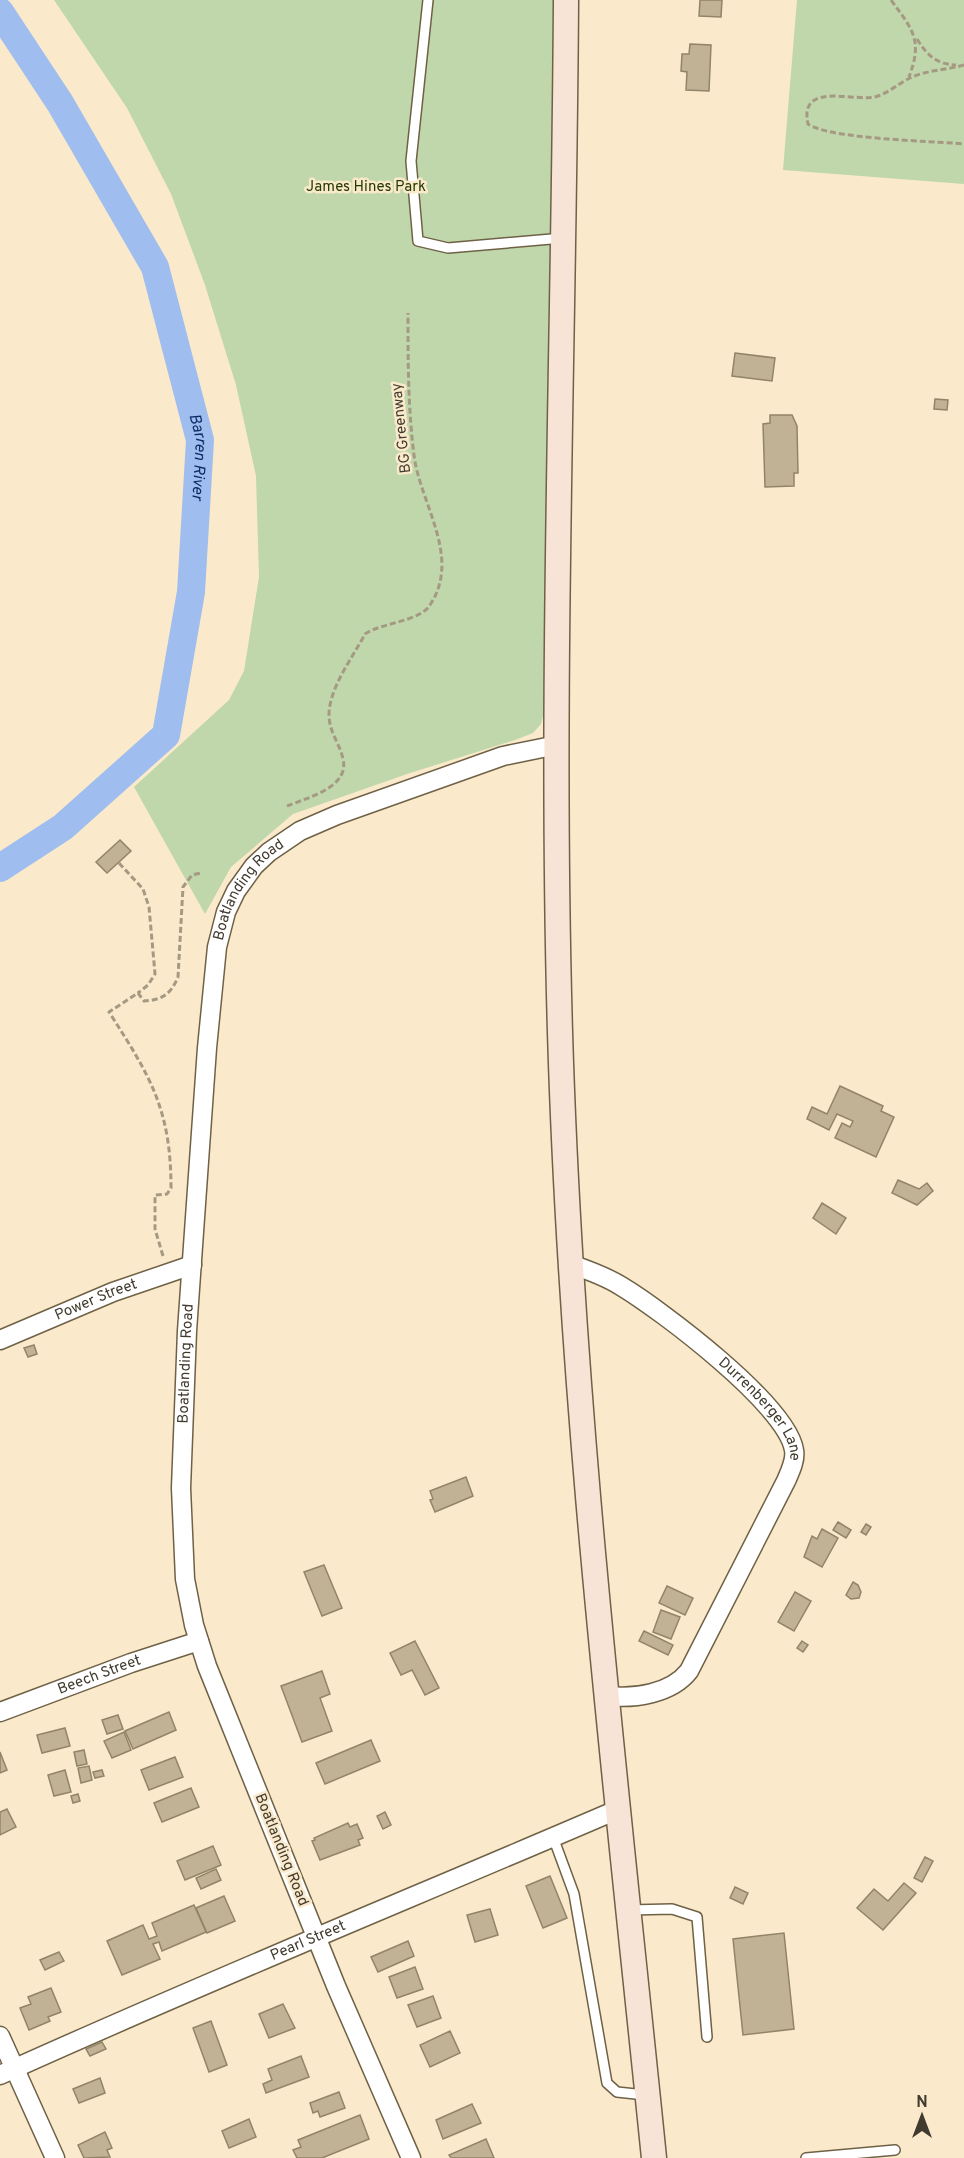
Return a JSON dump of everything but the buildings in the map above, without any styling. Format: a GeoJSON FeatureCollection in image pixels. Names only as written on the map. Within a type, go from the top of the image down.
{"type":"FeatureCollection","features":[{"type":"Feature","properties":{"kind":"main road"},"geometry":{"type":"LineString","coordinates":[[566,0],[557,745],[560,1034],[570,1264],[584,1452],[654,2158]]}},
{"type":"Feature","properties":{"kind":"street","name":"Boatlanding Road"},"geometry":{"type":"LineString","coordinates":[[411,2158],[317,1939],[200,1641],[185,1579],[180,1519],[192,1265],[217,947],[226,912],[246,876],[261,859],[279,845],[318,822],[503,756],[557,745]]}},
{"type":"Feature","properties":{"kind":"street","name":"Durrenberger Lane"},"geometry":{"type":"LineString","coordinates":[[570,1264],[619,1285],[711,1352],[768,1410],[787,1434],[794,1450],[791,1468],[779,1495],[689,1671],[676,1682],[655,1691],[628,1698],[607,1696]]}},
{"type":"Feature","properties":{"kind":"street","name":"Power Street"},"geometry":{"type":"LineString","coordinates":[[0,1340],[113,1292],[192,1265]]}},
{"type":"Feature","properties":{"kind":"street","name":"Beech Street"},"geometry":{"type":"LineString","coordinates":[[0,1712],[101,1673],[200,1641]]}},
{"type":"Feature","properties":{"kind":"street","name":"Pearl Street"},"geometry":{"type":"LineString","coordinates":[[7,2072],[200,1985],[317,1939],[619,1809]]}},
{"type":"Feature","properties":{"kind":"street"},"geometry":{"type":"LineString","coordinates":[[0,2036],[7,2072],[55,2158]]}},
{"type":"Feature","properties":{"kind":"lane"},"geometry":{"type":"LineString","coordinates":[[428,0],[411,161],[418,241],[448,248],[563,238]]}},
{"type":"Feature","properties":{"kind":"lane"},"geometry":{"type":"LineString","coordinates":[[554,1837],[574,1894],[607,2083],[617,2092],[648,2095]]}},
{"type":"Feature","properties":{"kind":"lane"},"geometry":{"type":"LineString","coordinates":[[629,1910],[672,1910],[697,1917],[707,2037]]}},
{"type":"Feature","properties":{"kind":"lane"},"geometry":{"type":"LineString","coordinates":[[806,2158],[895,2150]]}},
{"type":"Feature","properties":{"kind":"path"},"geometry":{"type":"LineString","coordinates":[[891,0],[934,60],[942,64],[962,65]]}},
{"type":"Feature","properties":{"kind":"path"},"geometry":{"type":"LineString","coordinates":[[909,79],[918,49],[914,35]]}},
{"type":"Feature","properties":{"kind":"path"},"geometry":{"type":"LineString","coordinates":[[962,65],[909,79],[876,98],[823,96],[809,105],[806,114],[808,124],[817,131],[838,135],[964,144]]}},
{"type":"Feature","properties":{"kind":"path","name":"BG Greenway"},"geometry":{"type":"LineString","coordinates":[[287,806],[332,787],[340,776],[344,761],[332,731],[329,714],[335,692],[365,634],[382,626],[421,614],[430,605],[441,583],[439,538],[420,485],[414,457],[408,313]]}},
{"type":"Feature","properties":{"kind":"path"},"geometry":{"type":"LineString","coordinates":[[119,862],[143,889],[149,907],[155,974],[138,993],[109,1012],[153,1086],[168,1135],[171,1188],[167,1194],[155,1196],[155,1229],[163,1256]]}},
{"type":"Feature","properties":{"kind":"path"},"geometry":{"type":"LineString","coordinates":[[138,993],[144,1001],[157,1001],[172,990],[178,977],[183,887],[192,875],[201,873]]}},
{"type":"Feature","properties":{"kind":"green space","name":"James Hines Park"},"geometry":{"type":"Polygon","coordinates":[[[54,0],[555,0],[544,712],[541,724],[533,733],[515,740],[407,774],[293,814],[231,867],[205,914],[134,787],[229,700],[244,671],[259,577],[256,476],[236,385],[205,285],[171,194],[127,108],[54,0]]]}},
{"type":"Feature","properties":{"kind":"green space"},"geometry":{"type":"Polygon","coordinates":[[[797,0],[964,0],[964,184],[783,170],[797,0]]]}},
{"type":"Feature","properties":{"kind":"waterway","name":"Barren River"},"geometry":{"type":"LineString","coordinates":[[0,12],[60,103],[155,267],[200,440],[191,592],[166,735],[63,827],[0,868]]}}]}
